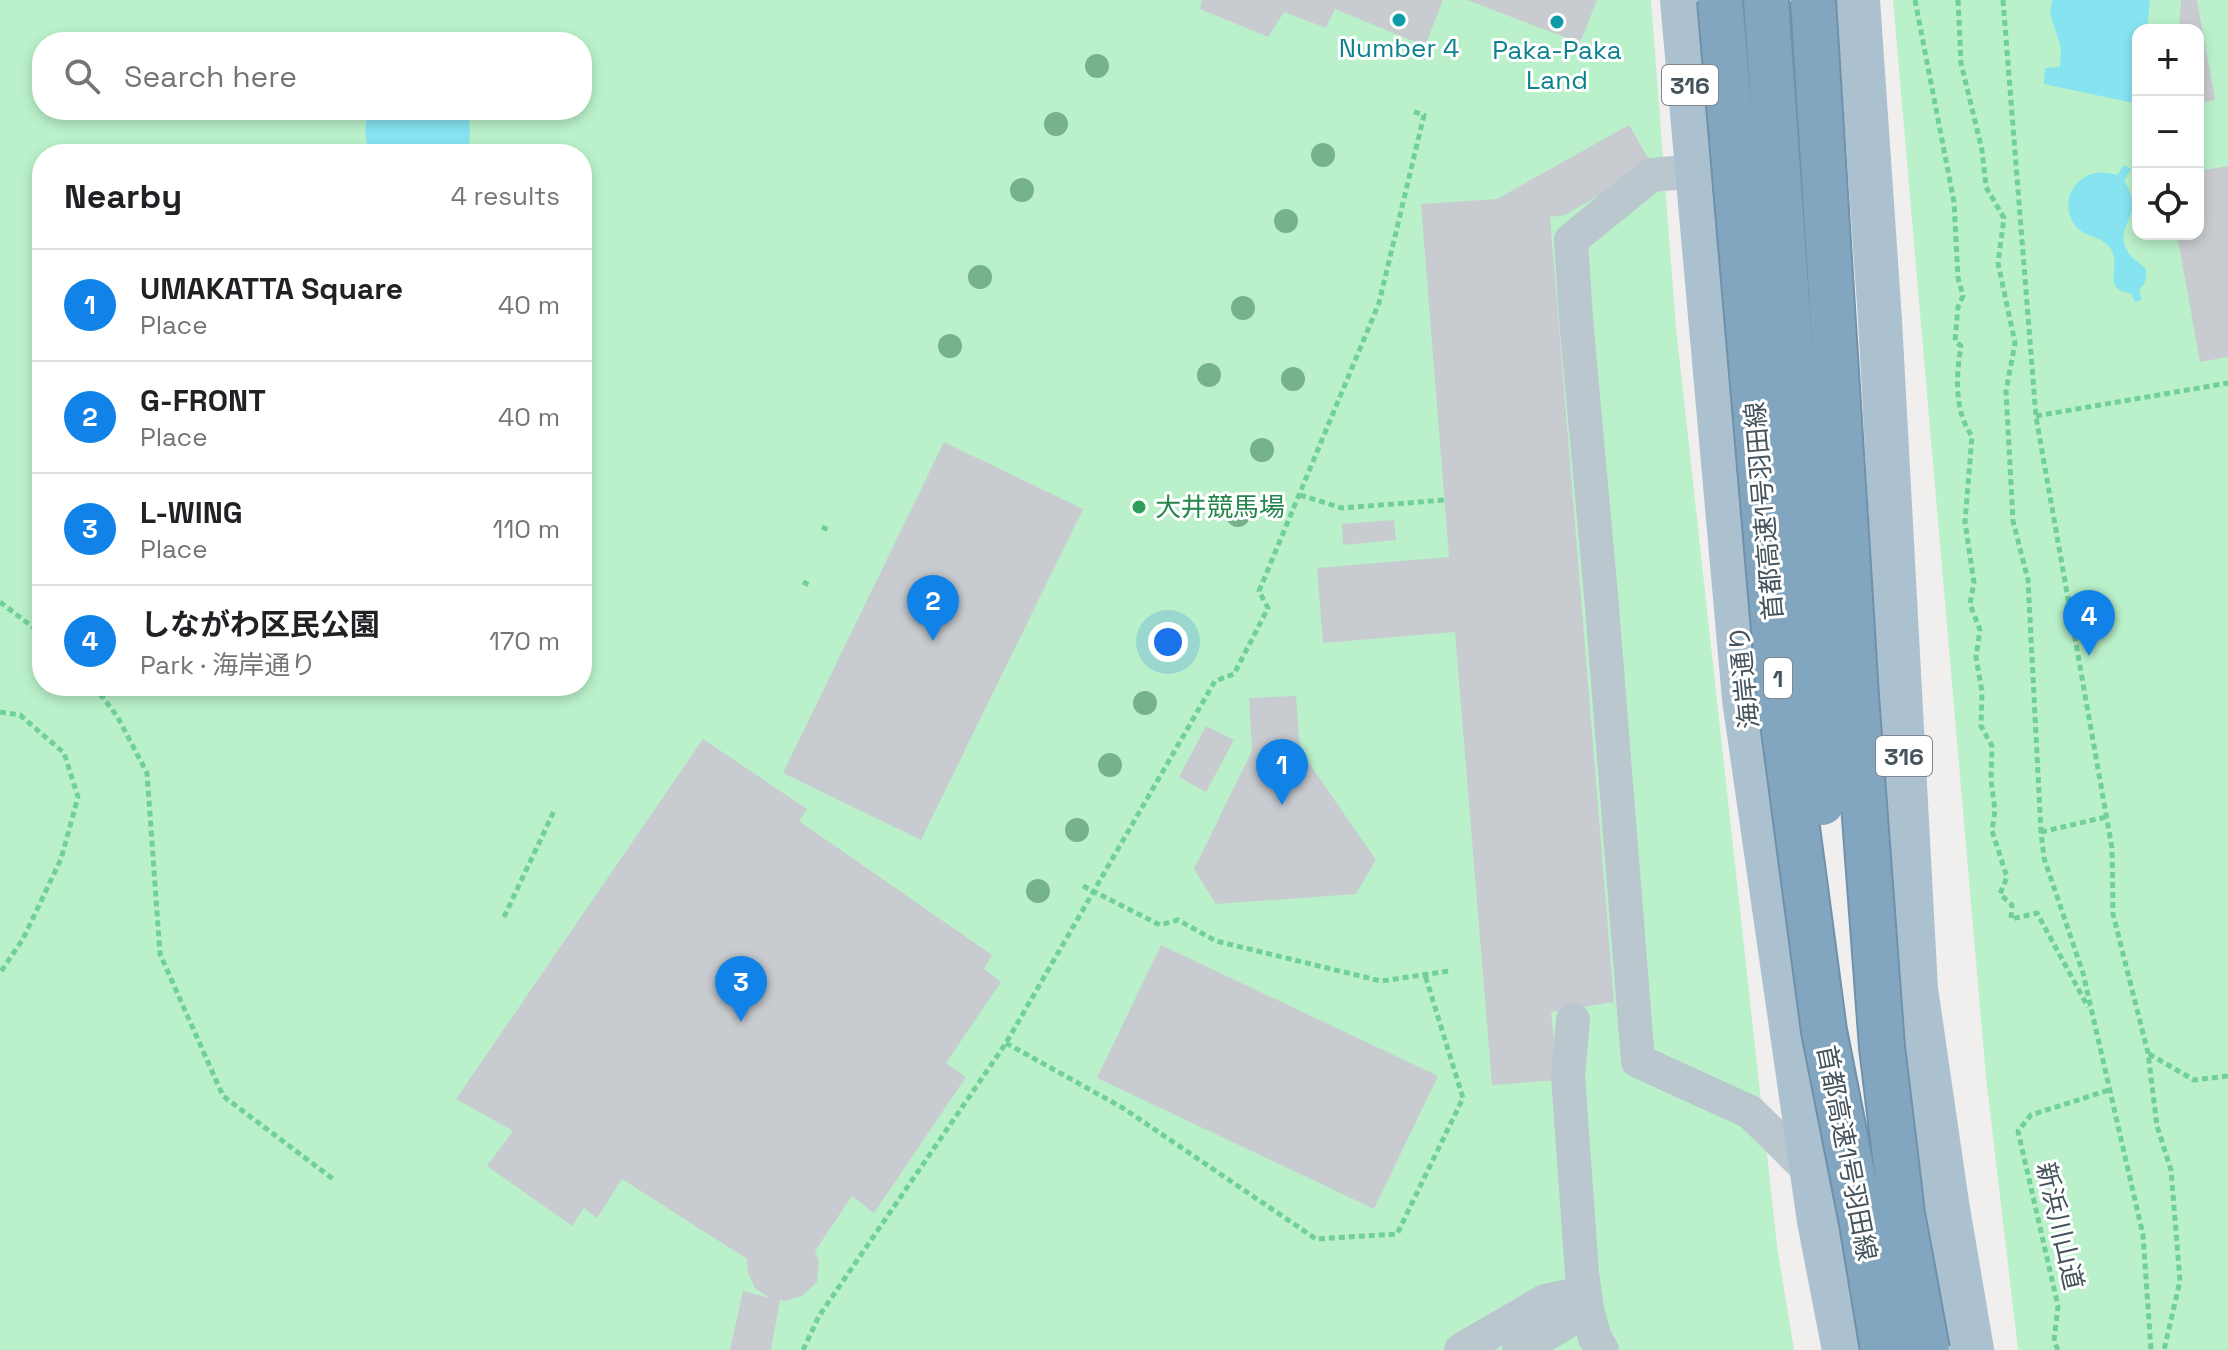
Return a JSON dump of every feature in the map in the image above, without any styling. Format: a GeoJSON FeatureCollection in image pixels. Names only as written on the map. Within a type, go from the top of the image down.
{"type":"FeatureCollection","features":[{"type":"Feature","properties":{"kind":"highway","name":"首都高速1号羽田線"},"geometry":{"type":"LineString","coordinates":[[1720,0],[1780,700],[1824,1031],[1862,1223],[1883,1350]]}},
{"type":"Feature","properties":{"kind":"highway"},"geometry":{"type":"LineString","coordinates":[[1766,0],[1814,703],[1840,1022],[1862,1223]]}},
{"type":"Feature","properties":{"kind":"highway","name":"首都高速1号羽田線"},"geometry":{"type":"LineString","coordinates":[[1813,0],[1857,712],[1882,1047],[1902,1213],[1927,1350]]}},
{"type":"Feature","properties":{"kind":"main road","name":"海岸通り"},"geometry":{"type":"LineString","coordinates":[[1682,0],[1744,699],[1812,1173],[1844,1350]]}},
{"type":"Feature","properties":{"kind":"main road","name":"316"},"geometry":{"type":"LineString","coordinates":[[1858,0],[1880,320],[1916,989],[1972,1350]]}},
{"type":"Feature","properties":{"kind":"lane"},"geometry":{"type":"LineString","coordinates":[[1812,1173],[1750,1112],[1638,1061],[1571,240],[1651,175],[1868,158]]}},
{"type":"Feature","properties":{"kind":"lane"},"geometry":{"type":"LineString","coordinates":[[1573,1020],[1568,1076],[1582,1273],[1587,1310],[1602,1350]]}},
{"type":"Feature","properties":{"kind":"lane"},"geometry":{"type":"LineString","coordinates":[[1461,1350],[1545,1301],[1568,1296],[1587,1310]]}},
{"type":"Feature","properties":{"kind":"lane"},"geometry":{"type":"LineString","coordinates":[[1519,1350],[1587,1310]]}},
{"type":"Feature","properties":{"kind":"path"},"geometry":{"type":"LineString","coordinates":[[1915,0],[1954,202],[1958,278],[1963,296],[1958,307],[1955,341],[1961,346],[1957,369],[1961,415],[1972,436],[1965,522],[1974,583],[1970,604],[1980,630],[1976,657],[1982,692],[1981,726],[1992,746],[1991,780],[1995,810],[1992,831],[2007,877],[2000,894],[2012,905],[2011,919],[2037,913],[2092,1015]]}},
{"type":"Feature","properties":{"kind":"path"},"geometry":{"type":"LineString","coordinates":[[1958,0],[1961,63],[1982,150],[1986,187],[2004,218],[1998,263],[2015,343],[2006,391],[2013,521],[2028,580],[2044,858],[2083,973],[2143,1235],[2151,1350]]}},
{"type":"Feature","properties":{"kind":"path"},"geometry":{"type":"LineString","coordinates":[[2003,0],[2036,417],[2112,848],[2113,914],[2148,1053],[2157,1126],[2171,1170],[2180,1281],[2164,1350]]}},
{"type":"Feature","properties":{"kind":"path"},"geometry":{"type":"LineString","coordinates":[[803,1350],[819,1316],[1006,1043],[1215,681],[1234,674],[1268,608],[1259,591],[1379,303],[1424,115],[1412,111]]}},
{"type":"Feature","properties":{"kind":"path"},"geometry":{"type":"LineString","coordinates":[[2036,417],[2228,383]]}},
{"type":"Feature","properties":{"kind":"path"},"geometry":{"type":"LineString","coordinates":[[1300,495],[1342,508],[1445,500]]}},
{"type":"Feature","properties":{"kind":"path"},"geometry":{"type":"LineString","coordinates":[[822,527],[831,531]]}},
{"type":"Feature","properties":{"kind":"path"},"geometry":{"type":"LineString","coordinates":[[803,582],[811,586]]}},
{"type":"Feature","properties":{"kind":"path"},"geometry":{"type":"LineString","coordinates":[[0,602],[32,626]]}},
{"type":"Feature","properties":{"kind":"path"},"geometry":{"type":"LineString","coordinates":[[102,696],[117,716],[147,773],[160,954],[223,1096],[333,1179]]}},
{"type":"Feature","properties":{"kind":"path"},"geometry":{"type":"LineString","coordinates":[[0,712],[20,715],[64,753],[78,797],[61,859],[23,939],[0,973]]}},
{"type":"Feature","properties":{"kind":"path"},"geometry":{"type":"LineString","coordinates":[[504,917],[555,809]]}},
{"type":"Feature","properties":{"kind":"path"},"geometry":{"type":"LineString","coordinates":[[2041,832],[2106,817]]}},
{"type":"Feature","properties":{"kind":"path"},"geometry":{"type":"LineString","coordinates":[[1083,886],[1160,925],[1178,920],[1216,941],[1381,981],[1449,971]]}},
{"type":"Feature","properties":{"kind":"path"},"geometry":{"type":"LineString","coordinates":[[1006,1043],[1123,1108],[1316,1239],[1397,1234],[1463,1098],[1425,975]]}},
{"type":"Feature","properties":{"kind":"path"},"geometry":{"type":"LineString","coordinates":[[2148,1053],[2194,1080],[2228,1076]]}},
{"type":"Feature","properties":{"kind":"path","name":"新浜川山道"},"geometry":{"type":"LineString","coordinates":[[2058,1350],[2054,1341],[2058,1306],[2018,1131],[2031,1115],[2109,1090]]}},
{"type":"Feature","properties":{"kind":"green space","name":"大井競馬場"},"geometry":{"type":"Polygon","coordinates":[[[0,0],[1651,0],[1676,328],[1777,1246],[1794,1350],[0,1350],[0,0]]]}},
{"type":"Feature","properties":{"kind":"green space"},"geometry":{"type":"Polygon","coordinates":[[[1893,0],[2228,0],[2228,1350],[2018,1350],[1986,1077],[1893,0]]]}},
{"type":"Feature","properties":{"kind":"water"},"geometry":{"type":"Polygon","coordinates":[[[2052,0],[2150,0],[2148,24],[2132,24],[2132,103],[2044,84],[2045,68],[2060,67],[2061,48],[2050,13],[2052,0]]]}},
{"type":"Feature","properties":{"kind":"water"},"geometry":{"type":"Polygon","coordinates":[[[366,120],[469,120],[470,132],[469,144],[367,144],[366,120]]]}},
{"type":"Feature","properties":{"kind":"water"},"geometry":{"type":"Polygon","coordinates":[[[2124,165],[2131,169],[2124,181],[2132,203],[2124,242],[2130,255],[2146,270],[2145,281],[2139,290],[2142,300],[2135,302],[2131,293],[2122,291],[2114,283],[2111,249],[2075,225],[2068,203],[2073,188],[2084,177],[2095,173],[2117,175],[2124,165]]]}},
{"type":"Feature","properties":{"kind":"building","name":"Number 4"},"geometry":{"type":"Polygon","coordinates":[[[1202,0],[1443,0],[1425,46],[1335,9],[1326,28],[1284,12],[1268,37],[1200,9],[1202,0]]]}},
{"type":"Feature","properties":{"kind":"building","name":"Paka-Paka Land"},"geometry":{"type":"Polygon","coordinates":[[[1467,0],[1597,0],[1580,43],[1467,0]]]}},
{"type":"Feature","properties":{"kind":"building"},"geometry":{"type":"Polygon","coordinates":[[[2181,0],[2197,0],[2201,24],[2179,24],[2181,0]]]}},
{"type":"Feature","properties":{"kind":"building"},"geometry":{"type":"Polygon","coordinates":[[[2204,39],[2215,100],[2204,103],[2204,39]]]}},
{"type":"Feature","properties":{"kind":"building"},"geometry":{"type":"Polygon","coordinates":[[[1629,125],[1652,165],[1565,215],[1550,217],[1614,1002],[1551,1012],[1558,1080],[1492,1085],[1455,632],[1323,643],[1317,568],[1449,557],[1421,204],[1497,199],[1629,125]]]}},
{"type":"Feature","properties":{"kind":"building"},"geometry":{"type":"Polygon","coordinates":[[[2228,166],[2228,357],[2200,362],[2178,240],[2204,240],[2204,170],[2228,166]]]}},
{"type":"Feature","properties":{"kind":"building"},"geometry":{"type":"Polygon","coordinates":[[[944,442],[1083,509],[921,840],[783,773],[944,442]]]}},
{"type":"Feature","properties":{"kind":"building"},"geometry":{"type":"Polygon","coordinates":[[[1394,520],[1396,540],[1343,545],[1342,524],[1394,520]]]}},
{"type":"Feature","properties":{"kind":"building"},"geometry":{"type":"Polygon","coordinates":[[[1296,696],[1300,750],[1376,860],[1356,894],[1216,904],[1194,869],[1252,751],[1249,698],[1296,696]]]}},
{"type":"Feature","properties":{"kind":"building"},"geometry":{"type":"Polygon","coordinates":[[[1206,726],[1234,740],[1206,792],[1179,777],[1206,726]]]}},
{"type":"Feature","properties":{"kind":"building"},"geometry":{"type":"Polygon","coordinates":[[[703,739],[807,809],[799,821],[992,955],[984,969],[1001,982],[946,1063],[966,1077],[874,1213],[852,1196],[815,1251],[819,1261],[817,1282],[802,1296],[780,1300],[771,1350],[730,1350],[743,1291],[770,1298],[755,1288],[748,1273],[747,1259],[622,1179],[597,1218],[584,1208],[572,1226],[487,1166],[513,1131],[456,1099],[703,739]]]}},
{"type":"Feature","properties":{"kind":"building"},"geometry":{"type":"Polygon","coordinates":[[[1161,945],[1438,1076],[1374,1209],[1097,1078],[1161,945]]]}},
{"type":"Feature","properties":{"kind":"place","name":"Number 4"},"geometry":{"type":"Point","coordinates":[1399,20]}},
{"type":"Feature","properties":{"kind":"place","name":"Paka-Paka Land"},"geometry":{"type":"Point","coordinates":[1557,22]}},
{"type":"Feature","properties":{"kind":"place","name":"大井競馬場"},"geometry":{"type":"Point","coordinates":[1139,507]}},
{"type":"Feature","properties":{"kind":"place","name":"G-FRONT"},"geometry":{"type":"Point","coordinates":[933,641]}},
{"type":"Feature","properties":{"kind":"place","name":"しながわ区民公園"},"geometry":{"type":"Point","coordinates":[2089,656]}},
{"type":"Feature","properties":{"kind":"place","name":"UMAKATTA Square"},"geometry":{"type":"Point","coordinates":[1282,805]}},
{"type":"Feature","properties":{"kind":"place","name":"L-WING"},"geometry":{"type":"Point","coordinates":[741,1022]}}]}
